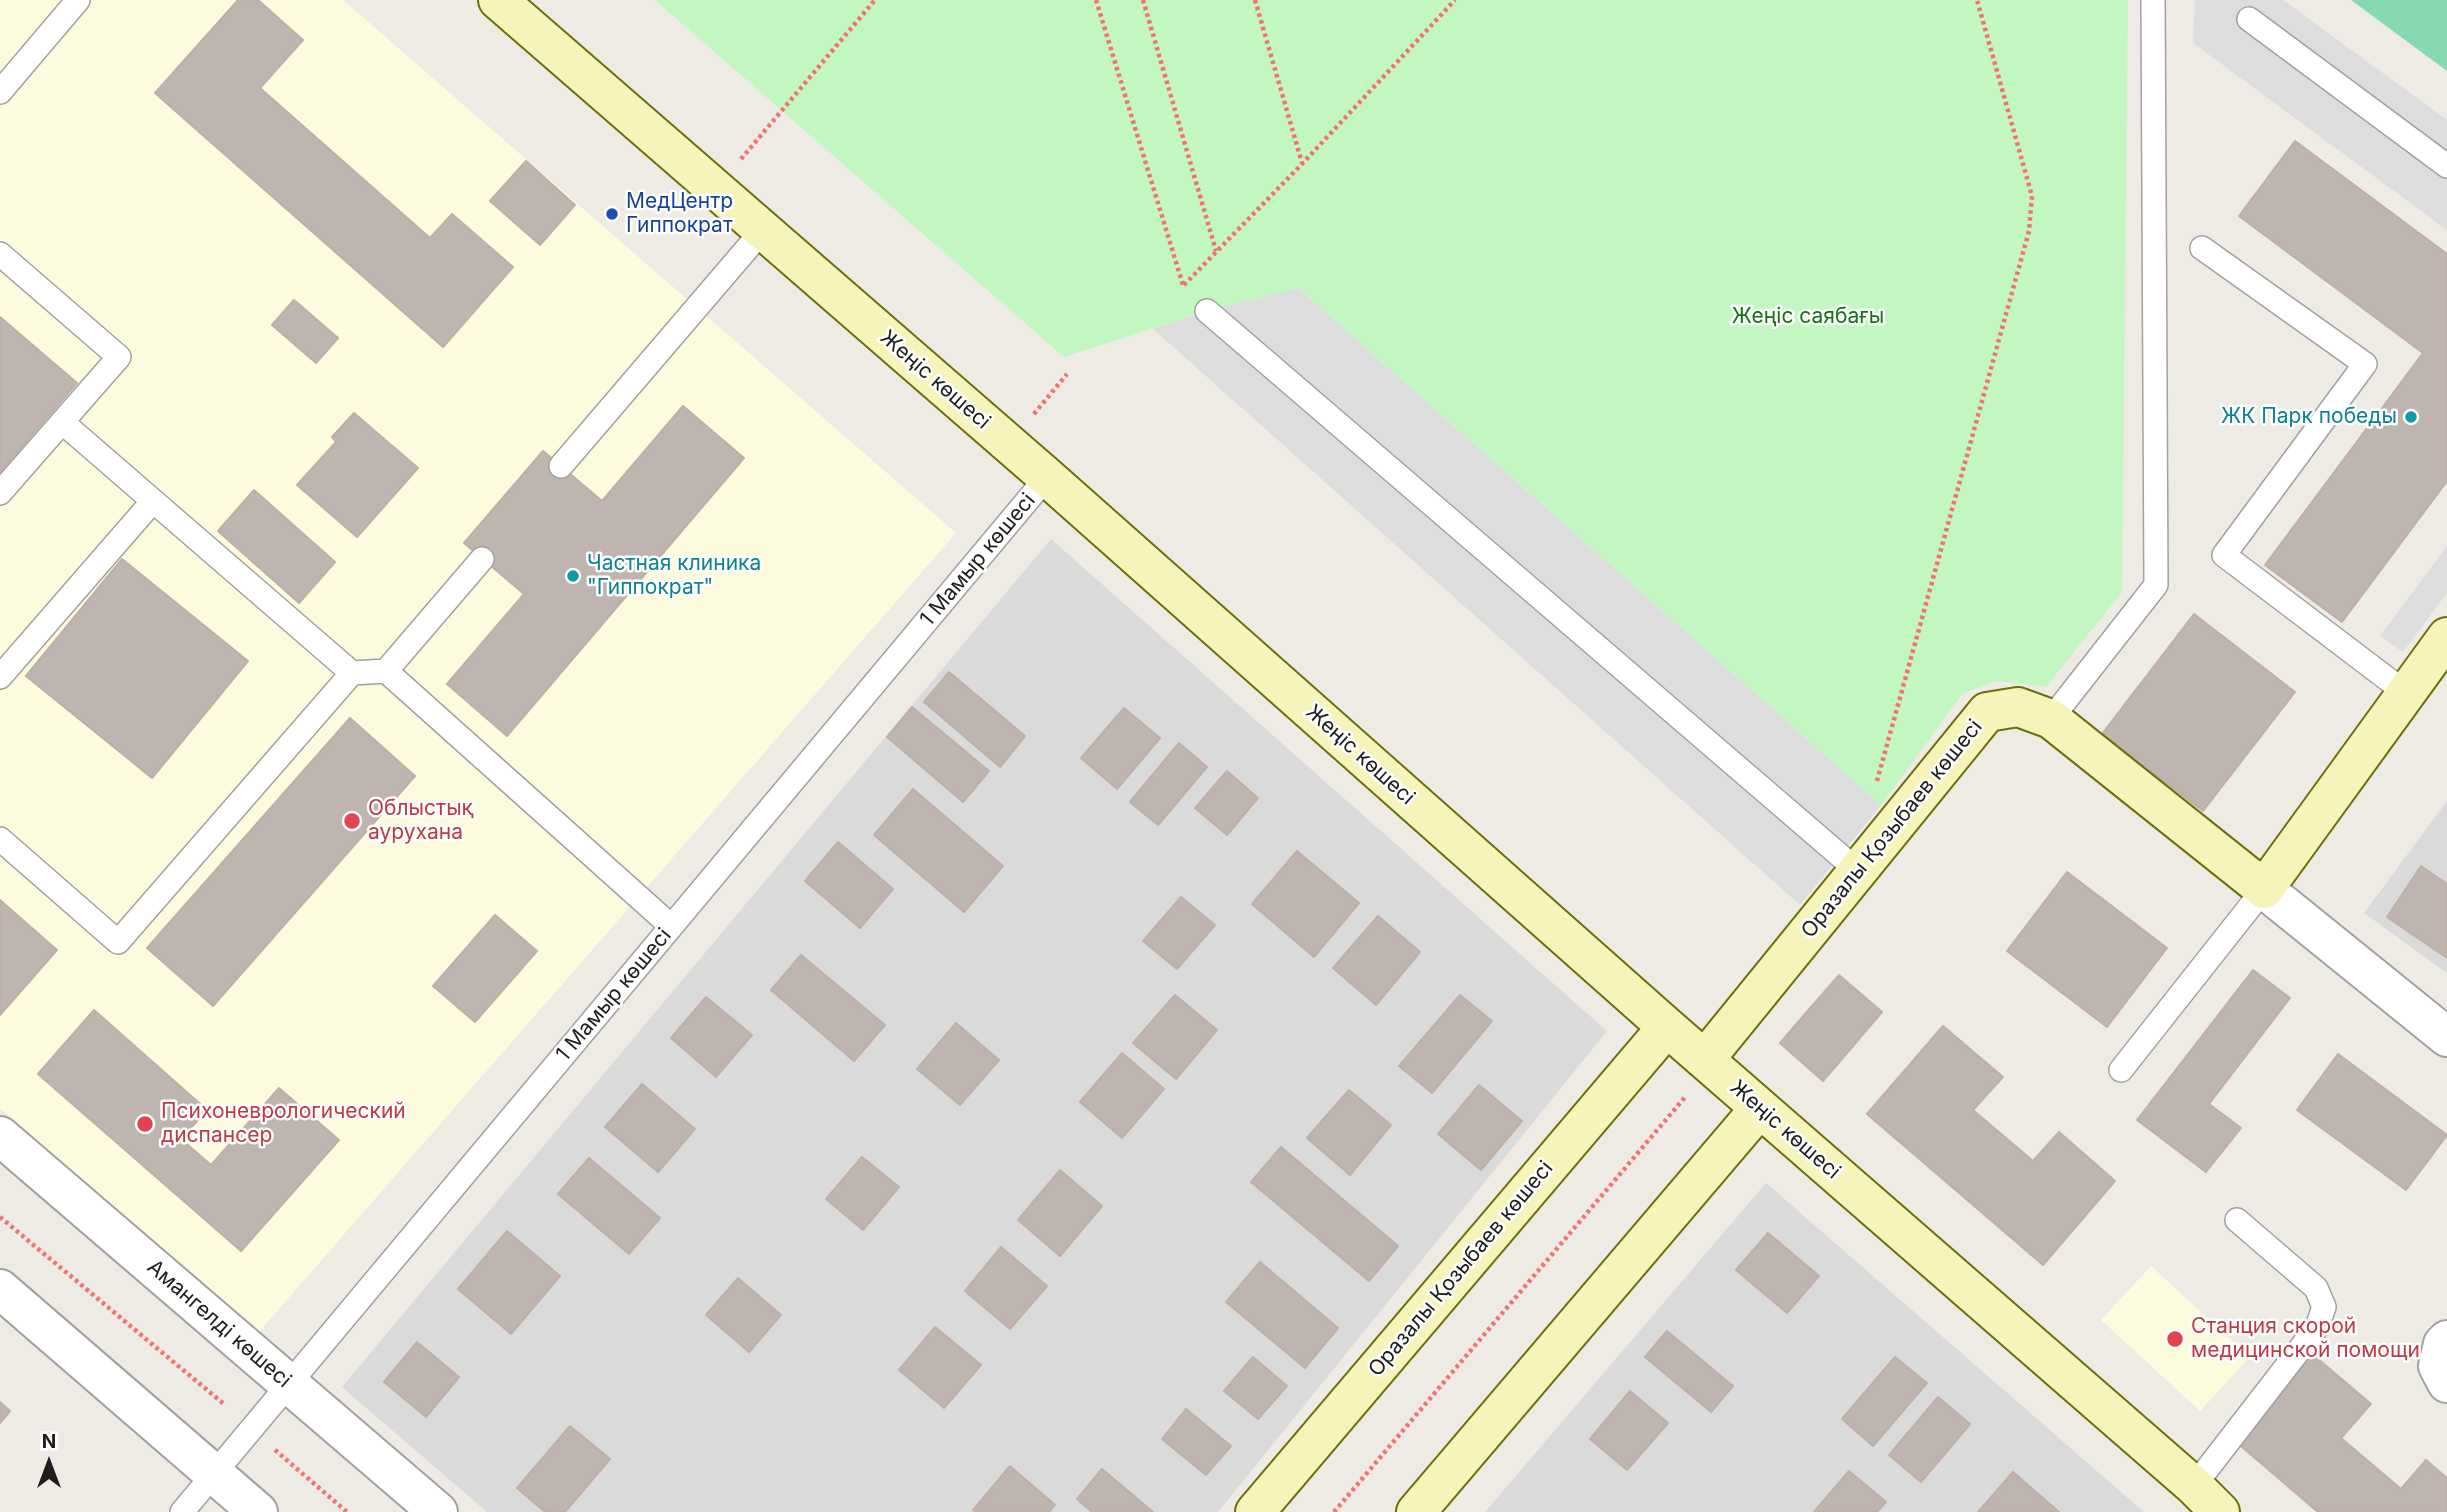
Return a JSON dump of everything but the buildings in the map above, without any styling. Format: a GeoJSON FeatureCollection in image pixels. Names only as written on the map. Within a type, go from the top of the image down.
{"type":"FeatureCollection","features":[{"type":"Feature","properties":{"kind":"street","name":"Жеңіс көшесі"},"geometry":{"type":"LineString","coordinates":[[498,0],[1047,477],[1667,1027],[2207,1499]]}},
{"type":"Feature","properties":{"kind":"street"},"geometry":{"type":"LineString","coordinates":[[2447,637],[2263,889],[2447,1037]]}},
{"type":"Feature","properties":{"kind":"street","name":"Оразалы Қозыбаев көшесі"},"geometry":{"type":"LineString","coordinates":[[1708,1062],[1987,712],[2018,707],[2051,719],[2263,889]]}},
{"type":"Feature","properties":{"kind":"street","name":"Оразалы Қозыбаев көшесі"},"geometry":{"type":"LineString","coordinates":[[1255,1512],[1667,1027]]}},
{"type":"Feature","properties":{"kind":"street"},"geometry":{"type":"LineString","coordinates":[[1416,1512],[1760,1108]]}},
{"type":"Feature","properties":{"kind":"street","name":"Амангелді көшесі"},"geometry":{"type":"LineString","coordinates":[[0,1136],[438,1512]]}},
{"type":"Feature","properties":{"kind":"street"},"geometry":{"type":"LineString","coordinates":[[0,1289],[258,1512]]}},
{"type":"Feature","properties":{"kind":"street"},"geometry":{"type":"LineString","coordinates":[[2447,1340],[2443,1344],[2438,1366],[2447,1382]]}},
{"type":"Feature","properties":{"kind":"lane"},"geometry":{"type":"LineString","coordinates":[[0,92],[78,0]]}},
{"type":"Feature","properties":{"kind":"lane"},"geometry":{"type":"LineString","coordinates":[[2051,719],[2156,585],[2153,0]]}},
{"type":"Feature","properties":{"kind":"lane"},"geometry":{"type":"LineString","coordinates":[[2249,19],[2447,166]]}},
{"type":"Feature","properties":{"kind":"lane"},"geometry":{"type":"LineString","coordinates":[[561,466],[763,230]]}},
{"type":"Feature","properties":{"kind":"lane"},"geometry":{"type":"LineString","coordinates":[[2202,248],[2365,365],[2224,555],[2406,693]]}},
{"type":"Feature","properties":{"kind":"lane"},"geometry":{"type":"LineString","coordinates":[[0,254],[119,357],[0,494]]}},
{"type":"Feature","properties":{"kind":"lane"},"geometry":{"type":"LineString","coordinates":[[1207,312],[1858,871]]}},
{"type":"Feature","properties":{"kind":"lane"},"geometry":{"type":"LineString","coordinates":[[62,422],[352,673],[386,671],[671,926]]}},
{"type":"Feature","properties":{"kind":"lane","name":"1 Мамыр көшесі"},"geometry":{"type":"LineString","coordinates":[[182,1512],[1047,477]]}},
{"type":"Feature","properties":{"kind":"lane"},"geometry":{"type":"LineString","coordinates":[[0,677],[153,501]]}},
{"type":"Feature","properties":{"kind":"lane"},"geometry":{"type":"LineString","coordinates":[[386,671],[482,559]]}},
{"type":"Feature","properties":{"kind":"lane"},"geometry":{"type":"LineString","coordinates":[[0,839],[118,942],[352,673]]}},
{"type":"Feature","properties":{"kind":"lane"},"geometry":{"type":"LineString","coordinates":[[2121,1070],[2263,889]]}},
{"type":"Feature","properties":{"kind":"lane"},"geometry":{"type":"LineString","coordinates":[[2207,1499],[2317,1326],[2324,1307],[2316,1288],[2237,1220]]}},
{"type":"Feature","properties":{"kind":"path"},"geometry":{"type":"LineString","coordinates":[[715,189],[875,0]]}},
{"type":"Feature","properties":{"kind":"path"},"geometry":{"type":"LineString","coordinates":[[1096,0],[1183,285],[1207,312]]}},
{"type":"Feature","properties":{"kind":"path"},"geometry":{"type":"LineString","coordinates":[[1143,0],[1216,252]]}},
{"type":"Feature","properties":{"kind":"path"},"geometry":{"type":"LineString","coordinates":[[1255,0],[1302,164]]}},
{"type":"Feature","properties":{"kind":"path"},"geometry":{"type":"LineString","coordinates":[[1183,285],[1302,164],[1455,0]]}},
{"type":"Feature","properties":{"kind":"path"},"geometry":{"type":"LineString","coordinates":[[1874,791],[2029,231],[2032,196],[1976,0]]}},
{"type":"Feature","properties":{"kind":"path"},"geometry":{"type":"LineString","coordinates":[[1008,444],[1067,374]]}},
{"type":"Feature","properties":{"kind":"path"},"geometry":{"type":"LineString","coordinates":[[1334,1512],[1708,1062]]}},
{"type":"Feature","properties":{"kind":"path"},"geometry":{"type":"LineString","coordinates":[[0,1217],[225,1405]]}},
{"type":"Feature","properties":{"kind":"path"},"geometry":{"type":"LineString","coordinates":[[251,1429],[347,1512]]}},
{"type":"Feature","properties":{"kind":"shaded area","name":"Облыстық аурухана"},"geometry":{"type":"Polygon","coordinates":[[[0,0],[343,0],[956,533],[258,1333],[0,1108],[0,0]]]}},
{"type":"Feature","properties":{"kind":"shaded area"},"geometry":{"type":"Polygon","coordinates":[[[2195,0],[2283,0],[2447,120],[2447,230],[2193,43],[2195,0]]]}},
{"type":"Feature","properties":{"kind":"shaded area"},"geometry":{"type":"Polygon","coordinates":[[[1298,288],[1881,805],[1800,905],[1153,329],[1207,311],[1298,288]]]}},
{"type":"Feature","properties":{"kind":"shaded area"},"geometry":{"type":"Polygon","coordinates":[[[1051,539],[1607,1031],[1218,1512],[487,1512],[342,1387],[1051,539]]]}},
{"type":"Feature","properties":{"kind":"shaded area"},"geometry":{"type":"Polygon","coordinates":[[[2447,546],[2447,593],[2403,652],[2380,636],[2447,546]]]}},
{"type":"Feature","properties":{"kind":"shaded area"},"geometry":{"type":"Polygon","coordinates":[[[2447,801],[2447,973],[2364,913],[2447,801]]]}},
{"type":"Feature","properties":{"kind":"shaded area"},"geometry":{"type":"Polygon","coordinates":[[[1766,1183],[2144,1512],[1485,1512],[1766,1183]]]}},
{"type":"Feature","properties":{"kind":"shaded area","name":"Станция скорой медицинской помощи"},"geometry":{"type":"Polygon","coordinates":[[[2151,1266],[2250,1357],[2200,1411],[2101,1320],[2151,1266]]]}},
{"type":"Feature","properties":{"kind":"green space","name":"Жеңіс саябағы"},"geometry":{"type":"Polygon","coordinates":[[[655,0],[2128,0],[2122,592],[2046,687],[1997,681],[1963,693],[1881,805],[1298,288],[1207,311],[1064,357],[655,0]]]}},
{"type":"Feature","properties":{"kind":"green space"},"geometry":{"type":"Polygon","coordinates":[[[2351,0],[2447,0],[2447,71],[2351,0]]]}},
{"type":"Feature","properties":{"kind":"place","name":"МедЦентр Гиппократ"},"geometry":{"type":"Point","coordinates":[612,214]}},
{"type":"Feature","properties":{"kind":"place","name":"ЖК Парк победы"},"geometry":{"type":"Point","coordinates":[2411,417]}},
{"type":"Feature","properties":{"kind":"place","name":"Частная клиника \"Гиппократ\""},"geometry":{"type":"Point","coordinates":[573,576]}},
{"type":"Feature","properties":{"kind":"place","name":"Облыстық аурухана"},"geometry":{"type":"Point","coordinates":[352,821]}},
{"type":"Feature","properties":{"kind":"place","name":"Психоневрологический диспансер"},"geometry":{"type":"Point","coordinates":[145,1124]}},
{"type":"Feature","properties":{"kind":"place","name":"Станция скорой медицинской помощи"},"geometry":{"type":"Point","coordinates":[2175,1339]}}]}
